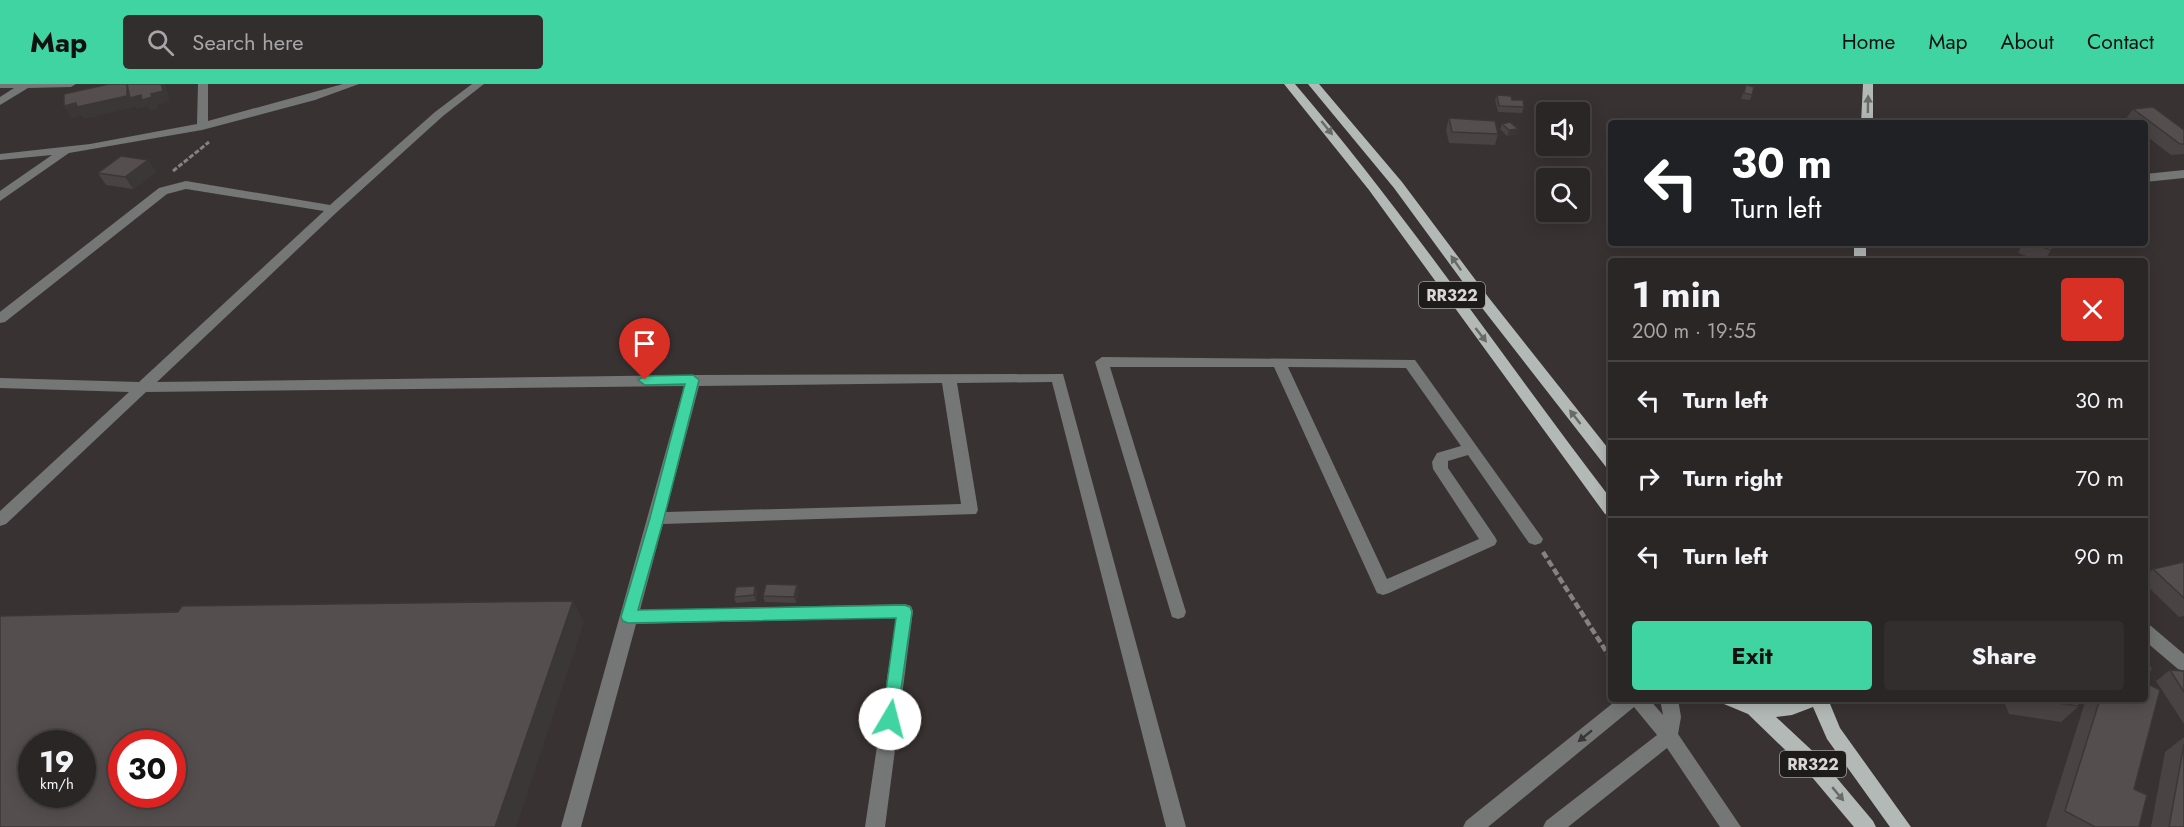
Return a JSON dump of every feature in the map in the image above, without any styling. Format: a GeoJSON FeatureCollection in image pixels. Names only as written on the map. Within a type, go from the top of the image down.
{"type":"FeatureCollection","features":[{"type":"Feature","properties":{"kind":"main road","name":"RR322"},"geometry":{"type":"LineString","coordinates":[[1289,84],[1331,133],[1389,208],[1608,506]]}},
{"type":"Feature","properties":{"kind":"main road","name":"RR322"},"geometry":{"type":"LineString","coordinates":[[1313,84],[1398,185],[1484,301],[1608,459]]}},
{"type":"Feature","properties":{"kind":"main road"},"geometry":{"type":"LineString","coordinates":[[1868,84],[1868,120]]}},
{"type":"Feature","properties":{"kind":"main road","name":"RR322"},"geometry":{"type":"LineString","coordinates":[[1739,702],[1754,707],[1791,708],[1804,702]]}},
{"type":"Feature","properties":{"kind":"main road","name":"RR322"},"geometry":{"type":"LineString","coordinates":[[1820,702],[1833,733],[1901,827]]}},
{"type":"Feature","properties":{"kind":"main road","name":"RR322"},"geometry":{"type":"LineString","coordinates":[[1754,707],[1813,764],[1866,827]]}},
{"type":"Feature","properties":{"kind":"street"},"geometry":{"type":"LineString","coordinates":[[0,85],[70,84]]}},
{"type":"Feature","properties":{"kind":"street"},"geometry":{"type":"LineString","coordinates":[[202,127],[203,84]]}},
{"type":"Feature","properties":{"kind":"street"},"geometry":{"type":"LineString","coordinates":[[0,156],[64,152],[202,127],[354,84]]}},
{"type":"Feature","properties":{"kind":"street"},"geometry":{"type":"LineString","coordinates":[[0,520],[333,209],[439,114],[479,84]]}},
{"type":"Feature","properties":{"kind":"street"},"geometry":{"type":"LineString","coordinates":[[0,102],[24,86]]}},
{"type":"Feature","properties":{"kind":"street"},"geometry":{"type":"LineString","coordinates":[[0,197],[64,152]]}},
{"type":"Feature","properties":{"kind":"street"},"geometry":{"type":"LineString","coordinates":[[2148,178],[2184,174]]}},
{"type":"Feature","properties":{"kind":"street"},"geometry":{"type":"LineString","coordinates":[[0,319],[163,191],[176,186],[186,185],[333,209]]}},
{"type":"Feature","properties":{"kind":"street"},"geometry":{"type":"LineString","coordinates":[[1178,612],[1102,362],[1410,363],[1535,538]]}},
{"type":"Feature","properties":{"kind":"street"},"geometry":{"type":"LineString","coordinates":[[1279,362],[1383,588],[1488,541],[1441,469],[1442,458],[1471,449]]}},
{"type":"Feature","properties":{"kind":"street"},"geometry":{"type":"LineString","coordinates":[[0,383],[143,387],[693,380],[950,380],[1058,377],[1176,827]]}},
{"type":"Feature","properties":{"kind":"street"},"geometry":{"type":"LineString","coordinates":[[571,827],[693,380]]}},
{"type":"Feature","properties":{"kind":"street"},"geometry":{"type":"LineString","coordinates":[[657,518],[970,510],[950,380]]}},
{"type":"Feature","properties":{"kind":"street"},"geometry":{"type":"LineString","coordinates":[[628,617],[904,612],[875,827]]}},
{"type":"Feature","properties":{"kind":"street"},"geometry":{"type":"LineString","coordinates":[[2148,634],[2184,664]]}},
{"type":"Feature","properties":{"kind":"street"},"geometry":{"type":"LineString","coordinates":[[1473,827],[1627,702]]}},
{"type":"Feature","properties":{"kind":"street"},"geometry":{"type":"LineString","coordinates":[[1641,702],[1669,736],[1731,827]]}},
{"type":"Feature","properties":{"kind":"street"},"geometry":{"type":"LineString","coordinates":[[1553,827],[1669,736],[1672,717],[1670,702]]}},
{"type":"Feature","properties":{"kind":"path"},"geometry":{"type":"LineString","coordinates":[[176,186],[165,178],[210,140]]}},
{"type":"Feature","properties":{"kind":"path"},"geometry":{"type":"LineString","coordinates":[[1535,538],[1608,654]]}},
{"type":"Feature","properties":{"kind":"building"},"geometry":{"type":"Polygon","coordinates":[[[109,84],[127,84],[127,96],[77,107],[76,103],[64,106],[64,94],[109,84]]]}},
{"type":"Feature","properties":{"kind":"building"},"geometry":{"type":"Polygon","coordinates":[[[127,84],[161,84],[163,91],[151,94],[152,97],[142,100],[141,95],[130,98],[127,84]]]}},
{"type":"Feature","properties":{"kind":"building"},"geometry":{"type":"Polygon","coordinates":[[[1746,85],[1754,87],[1752,95],[1744,93],[1746,85]]]}},
{"type":"Feature","properties":{"kind":"building"},"geometry":{"type":"Polygon","coordinates":[[[1497,95],[1511,96],[1512,100],[1523,100],[1524,107],[1499,106],[1497,95]]]}},
{"type":"Feature","properties":{"kind":"building"},"geometry":{"type":"Polygon","coordinates":[[[2153,107],[2184,130],[2184,144],[2180,144],[2133,109],[2153,107]]]}},
{"type":"Feature","properties":{"kind":"building"},"geometry":{"type":"Polygon","coordinates":[[[1449,118],[1495,121],[1498,134],[1452,132],[1449,118]]]}},
{"type":"Feature","properties":{"kind":"building"},"geometry":{"type":"Polygon","coordinates":[[[1510,122],[1518,129],[1509,130],[1502,124],[1510,122]]]}},
{"type":"Feature","properties":{"kind":"building"},"geometry":{"type":"Polygon","coordinates":[[[121,156],[148,160],[125,177],[98,173],[121,156]]]}},
{"type":"Feature","properties":{"kind":"building"},"geometry":{"type":"Polygon","coordinates":[[[2040,246],[2053,246],[2051,250],[2040,246]]]}},
{"type":"Feature","properties":{"kind":"building"},"geometry":{"type":"Polygon","coordinates":[[[2184,562],[2184,598],[2153,569],[2184,562]]]}},
{"type":"Feature","properties":{"kind":"building"},"geometry":{"type":"Polygon","coordinates":[[[766,584],[797,585],[794,597],[763,596],[766,584]]]}},
{"type":"Feature","properties":{"kind":"building"},"geometry":{"type":"Polygon","coordinates":[[[755,586],[754,595],[734,597],[736,587],[755,586]]]}},
{"type":"Feature","properties":{"kind":"building"},"geometry":{"type":"Polygon","coordinates":[[[573,601],[495,827],[0,827],[0,616],[178,612],[182,606],[573,601]]]}},
{"type":"Feature","properties":{"kind":"building"},"geometry":{"type":"Polygon","coordinates":[[[2148,665],[2152,667],[2148,684],[2148,665]]]}},
{"type":"Feature","properties":{"kind":"building"},"geometry":{"type":"Polygon","coordinates":[[[2170,670],[2184,671],[2184,692],[2170,670]]]}},
{"type":"Feature","properties":{"kind":"building"},"geometry":{"type":"Polygon","coordinates":[[[2148,684],[2160,690],[2134,789],[2147,795],[2139,827],[2095,827],[2065,811],[2099,702],[2148,702],[2148,684]]]}},
{"type":"Feature","properties":{"kind":"building"},"geometry":{"type":"Polygon","coordinates":[[[2052,702],[2077,702],[2079,706],[2052,702]]]}},
{"type":"Feature","properties":{"kind":"building"},"geometry":{"type":"Polygon","coordinates":[[[2184,744],[2184,827],[2169,827],[2184,744]]]}},
{"type":"Feature","properties":{"kind":"route"},"geometry":{"type":"LineString","coordinates":[[645,380],[693,380],[628,617],[904,612],[890,719]]}}]}
